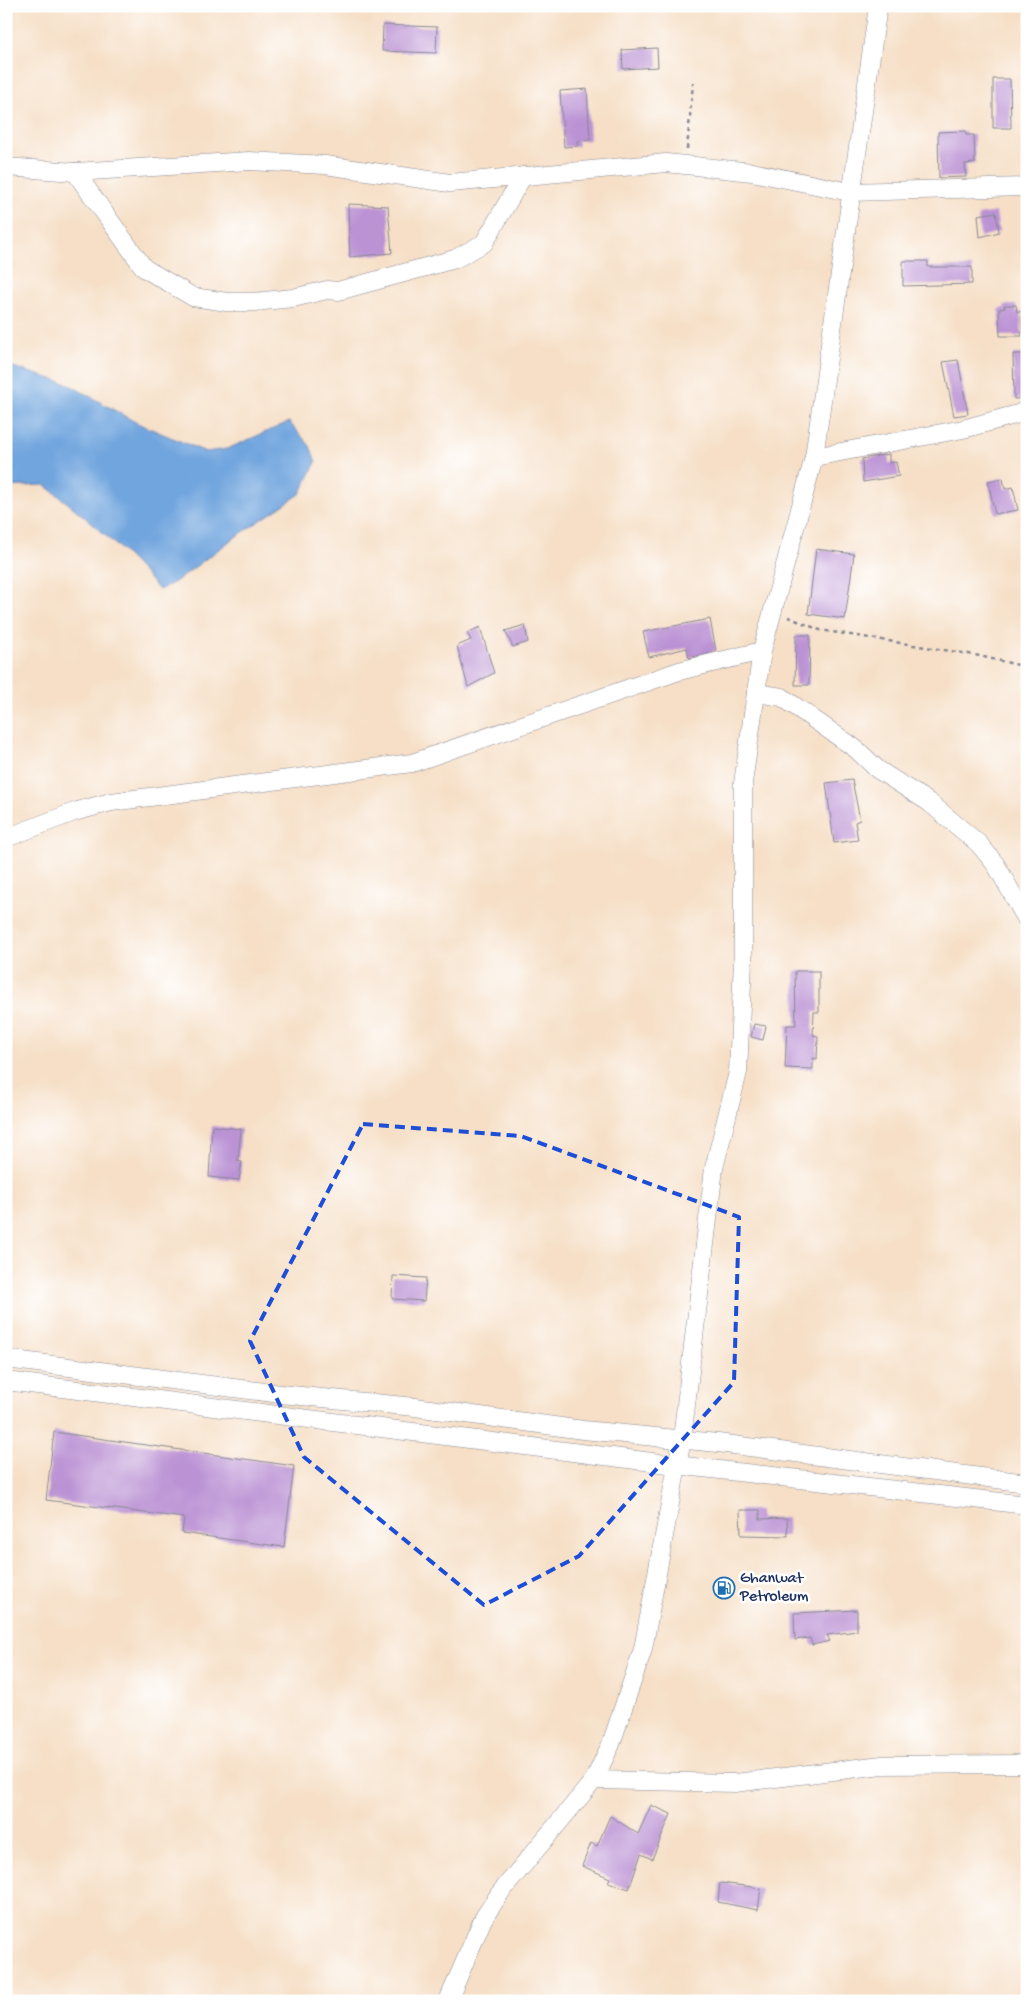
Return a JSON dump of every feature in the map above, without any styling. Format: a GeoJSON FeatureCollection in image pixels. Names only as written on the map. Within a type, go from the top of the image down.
{"type":"FeatureCollection","features":[{"type":"Feature","properties":{"kind":"street"},"geometry":{"type":"LineString","coordinates":[[448,2001],[483,1919],[500,1892],[559,1825],[594,1780],[611,1744],[643,1649],[682,1439],[714,1168],[738,1072],[743,961],[744,783],[762,651],[814,456],[850,192],[878,6]]}},
{"type":"Feature","properties":{"kind":"street"},"geometry":{"type":"LineString","coordinates":[[6,167],[75,172],[249,161],[325,165],[450,183],[666,163],[752,172],[850,192],[1027,187]]}},
{"type":"Feature","properties":{"kind":"street"},"geometry":{"type":"LineString","coordinates":[[75,172],[144,268],[193,297],[227,302],[293,298],[327,290],[338,292],[455,259],[484,243],[523,176]]}},
{"type":"Feature","properties":{"kind":"street"},"geometry":{"type":"LineString","coordinates":[[814,456],[963,429],[1018,414],[1027,409]]}},
{"type":"Feature","properties":{"kind":"street"},"geometry":{"type":"LineString","coordinates":[[6,838],[74,812],[111,802],[412,763],[679,671],[762,651]]}},
{"type":"Feature","properties":{"kind":"street"},"geometry":{"type":"LineString","coordinates":[[756,693],[782,697],[856,749],[877,769],[930,804],[979,844],[996,865],[1027,920]]}},
{"type":"Feature","properties":{"kind":"street"},"geometry":{"type":"LineString","coordinates":[[6,1359],[583,1430],[682,1439],[1027,1483]]}},
{"type":"Feature","properties":{"kind":"street"},"geometry":{"type":"LineString","coordinates":[[6,1381],[676,1465],[1027,1505]]}},
{"type":"Feature","properties":{"kind":"street"},"geometry":{"type":"LineString","coordinates":[[594,1780],[735,1783],[882,1765],[1027,1764]]}},
{"type":"Feature","properties":{"kind":"path"},"geometry":{"type":"LineString","coordinates":[[688,165],[688,119],[693,83]]}},
{"type":"Feature","properties":{"kind":"path"},"geometry":{"type":"LineString","coordinates":[[772,613],[793,618],[820,630],[975,656],[1027,667]]}},
{"type":"Feature","properties":{"kind":"highlighted area"},"geometry":{"type":"Polygon","coordinates":[[[363,1124],[521,1136],[739,1217],[734,1382],[579,1556],[484,1605],[304,1457],[250,1341],[363,1124]]]}},
{"type":"Feature","properties":{"kind":"water"},"geometry":{"type":"Polygon","coordinates":[[[6,365],[68,384],[137,423],[206,452],[227,449],[289,422],[310,446],[316,462],[300,494],[231,540],[175,582],[159,590],[105,534],[45,485],[6,487],[6,365]]]}},
{"type":"Feature","properties":{"kind":"building"},"geometry":{"type":"Polygon","coordinates":[[[383,25],[437,27],[436,53],[382,51],[383,25]]]}},
{"type":"Feature","properties":{"kind":"building"},"geometry":{"type":"Polygon","coordinates":[[[657,48],[658,67],[623,69],[622,50],[657,48]]]}},
{"type":"Feature","properties":{"kind":"building"},"geometry":{"type":"Polygon","coordinates":[[[993,79],[1010,79],[1011,128],[993,128],[993,79]]]}},
{"type":"Feature","properties":{"kind":"building"},"geometry":{"type":"Polygon","coordinates":[[[587,89],[590,140],[577,141],[578,146],[564,147],[560,91],[587,89]]]}},
{"type":"Feature","properties":{"kind":"building"},"geometry":{"type":"Polygon","coordinates":[[[966,131],[966,135],[974,135],[975,163],[965,164],[966,177],[939,178],[938,132],[966,131]]]}},
{"type":"Feature","properties":{"kind":"building"},"geometry":{"type":"Polygon","coordinates":[[[348,204],[388,206],[392,253],[350,257],[348,204]]]}},
{"type":"Feature","properties":{"kind":"building"},"geometry":{"type":"Polygon","coordinates":[[[996,212],[999,232],[980,237],[978,215],[996,212]]]}},
{"type":"Feature","properties":{"kind":"building"},"geometry":{"type":"Polygon","coordinates":[[[903,261],[928,261],[928,267],[972,267],[972,284],[903,286],[903,261]]]}},
{"type":"Feature","properties":{"kind":"building"},"geometry":{"type":"Polygon","coordinates":[[[1004,305],[1016,305],[1017,312],[1021,311],[1022,336],[1000,336],[999,309],[1005,308],[1004,305]]]}},
{"type":"Feature","properties":{"kind":"building"},"geometry":{"type":"Polygon","coordinates":[[[1013,354],[1027,354],[1027,398],[1014,399],[1013,354]]]}},
{"type":"Feature","properties":{"kind":"building"},"geometry":{"type":"Polygon","coordinates":[[[958,360],[968,414],[954,416],[943,362],[958,360]]]}},
{"type":"Feature","properties":{"kind":"building"},"geometry":{"type":"Polygon","coordinates":[[[889,454],[889,463],[896,462],[899,476],[863,482],[862,459],[889,454]]]}},
{"type":"Feature","properties":{"kind":"building"},"geometry":{"type":"Polygon","coordinates":[[[1003,478],[1005,489],[1013,487],[1018,510],[995,514],[988,481],[1003,478]]]}},
{"type":"Feature","properties":{"kind":"building"},"geometry":{"type":"Polygon","coordinates":[[[816,549],[854,554],[845,619],[808,614],[816,549]]]}},
{"type":"Feature","properties":{"kind":"building"},"geometry":{"type":"Polygon","coordinates":[[[710,619],[716,651],[689,658],[687,648],[649,657],[643,632],[710,619]]]}},
{"type":"Feature","properties":{"kind":"building"},"geometry":{"type":"Polygon","coordinates":[[[525,625],[528,642],[513,647],[505,631],[525,625]]]}},
{"type":"Feature","properties":{"kind":"building"},"geometry":{"type":"Polygon","coordinates":[[[480,627],[494,673],[468,687],[457,646],[471,640],[467,633],[480,627]]]}},
{"type":"Feature","properties":{"kind":"building"},"geometry":{"type":"Polygon","coordinates":[[[796,635],[810,635],[809,685],[795,685],[796,635]]]}},
{"type":"Feature","properties":{"kind":"building"},"geometry":{"type":"Polygon","coordinates":[[[852,780],[860,820],[855,822],[858,840],[834,843],[826,783],[852,780]]]}},
{"type":"Feature","properties":{"kind":"building"},"geometry":{"type":"Polygon","coordinates":[[[795,971],[819,971],[819,1012],[814,1012],[813,1035],[818,1036],[817,1059],[813,1058],[813,1069],[785,1068],[787,1025],[796,1025],[795,971]]]}},
{"type":"Feature","properties":{"kind":"building"},"geometry":{"type":"Polygon","coordinates":[[[754,1024],[766,1026],[763,1040],[751,1037],[754,1024]]]}},
{"type":"Feature","properties":{"kind":"building"},"geometry":{"type":"Polygon","coordinates":[[[212,1126],[241,1129],[238,1161],[242,1162],[239,1180],[209,1177],[212,1126]]]}},
{"type":"Feature","properties":{"kind":"building"},"geometry":{"type":"Polygon","coordinates":[[[393,1276],[426,1278],[424,1301],[392,1299],[393,1276]]]}},
{"type":"Feature","properties":{"kind":"building"},"geometry":{"type":"Polygon","coordinates":[[[54,1432],[294,1466],[284,1547],[182,1533],[184,1518],[46,1500],[54,1432]]]}},
{"type":"Feature","properties":{"kind":"building"},"geometry":{"type":"Polygon","coordinates":[[[740,1510],[760,1510],[760,1519],[787,1518],[788,1536],[741,1535],[740,1510]]]}},
{"type":"Feature","properties":{"kind":"building"},"geometry":{"type":"Polygon","coordinates":[[[857,1610],[857,1631],[827,1635],[830,1641],[812,1645],[810,1638],[795,1640],[794,1613],[857,1610]]]}},
{"type":"Feature","properties":{"kind":"building"},"geometry":{"type":"Polygon","coordinates":[[[651,1805],[671,1814],[652,1859],[641,1854],[629,1889],[608,1882],[610,1878],[582,1866],[591,1843],[597,1846],[610,1816],[638,1834],[651,1805]]]}},
{"type":"Feature","properties":{"kind":"building"},"geometry":{"type":"Polygon","coordinates":[[[720,1883],[761,1888],[758,1910],[718,1902],[720,1883]]]}},
{"type":"Feature","properties":{"kind":"place","name":"Ghanwat Petroleum"},"geometry":{"type":"Point","coordinates":[724,1588]}}]}
